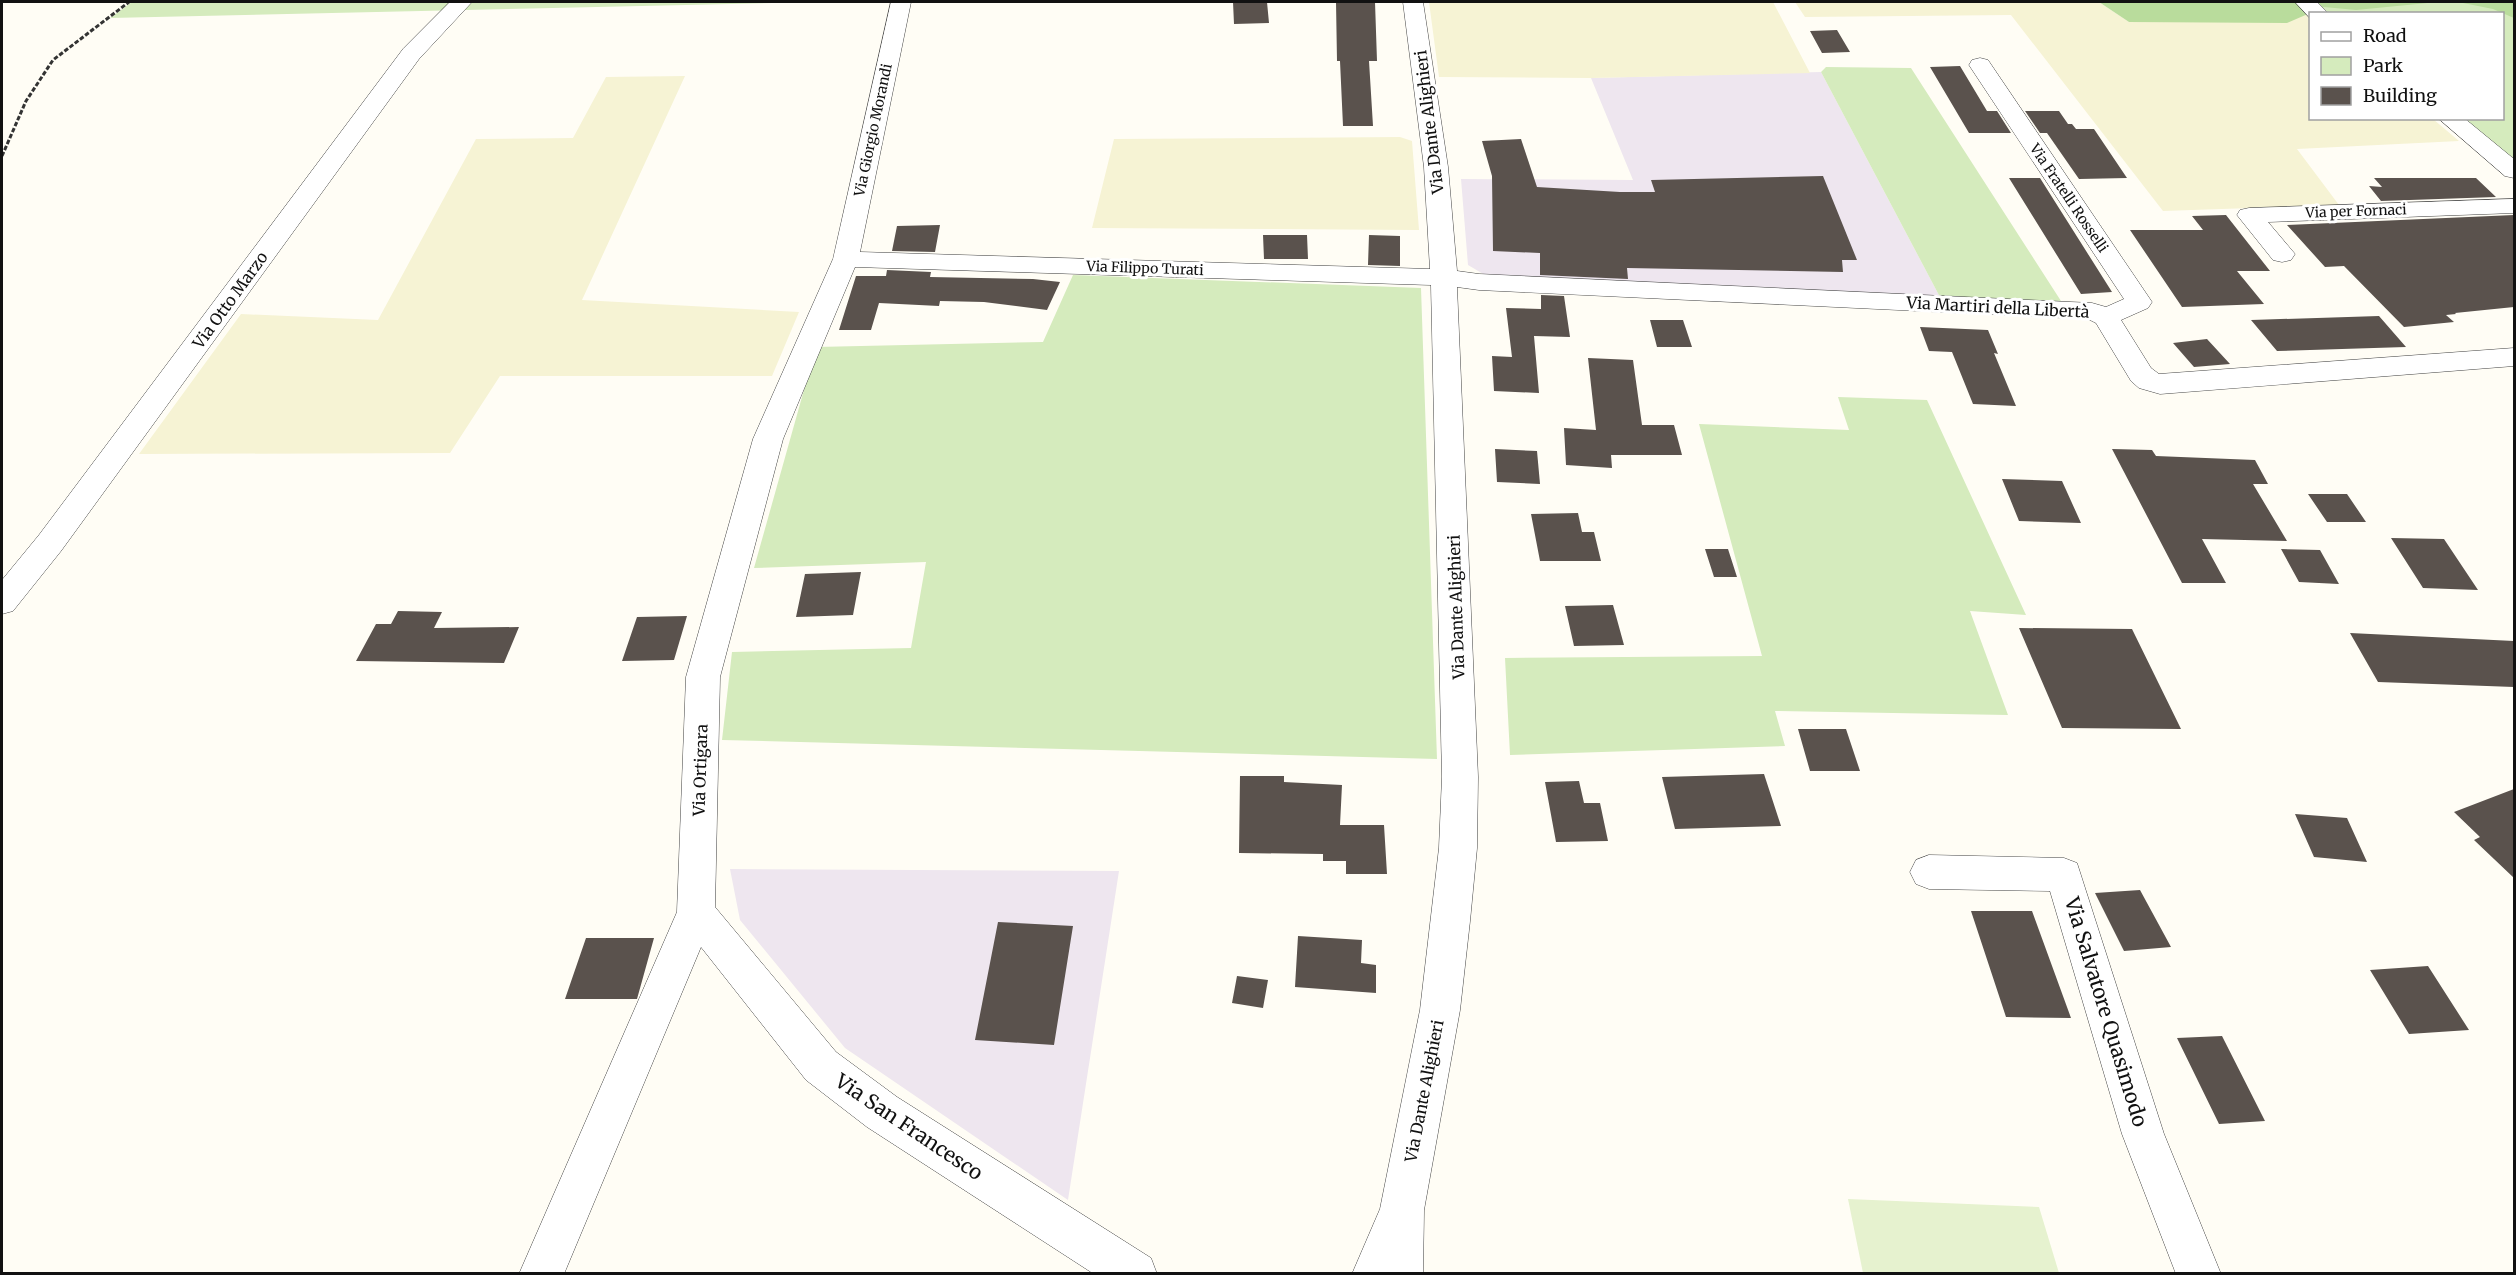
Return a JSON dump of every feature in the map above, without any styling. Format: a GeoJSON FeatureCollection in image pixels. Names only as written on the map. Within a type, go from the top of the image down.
{"type":"FeatureCollection","features":[{"type":"Feature","properties":{"kind":"street","name":"Via Otto Marzo"},"geometry":{"type":"LineString","coordinates":[[2,602],[64,524],[411,54],[462,2]]}},
{"type":"Feature","properties":{"kind":"street","name":"Via Giorgio Morandi"},"geometry":{"type":"LineString","coordinates":[[846,259],[901,2]]}},
{"type":"Feature","properties":{"kind":"street","name":"Via Dante Alighieri"},"geometry":{"type":"LineString","coordinates":[[1400,1274],[1402,1210],[1440,1010],[1458,848],[1459,709],[1444,277],[1436,167],[1413,2]]}},
{"type":"Feature","properties":{"kind":"street"},"geometry":{"type":"LineString","coordinates":[[2305,2],[2317,12]]}},
{"type":"Feature","properties":{"kind":"street","name":"Via Fratelli Rosselli"},"geometry":{"type":"LineString","coordinates":[[1980,65],[2139,302],[2106,317]]}},
{"type":"Feature","properties":{"kind":"street"},"geometry":{"type":"LineString","coordinates":[[2451,120],[2514,171]]}},
{"type":"Feature","properties":{"kind":"street","name":"Via per Fornaci"},"geometry":{"type":"LineString","coordinates":[[2282,254],[2248,215],[2514,206]]}},
{"type":"Feature","properties":{"kind":"street","name":"Via Filippo Turati"},"geometry":{"type":"LineString","coordinates":[[846,259],[1444,277]]}},
{"type":"Feature","properties":{"kind":"street","name":"Via Ortigara"},"geometry":{"type":"LineString","coordinates":[[541,1274],[696,912],[703,677],[768,439],[846,259]]}},
{"type":"Feature","properties":{"kind":"street","name":"Via Martiri della Libertà"},"geometry":{"type":"LineString","coordinates":[[1444,277],[1479,282],[2092,311],[2106,317],[2141,374],[2149,381],[2160,385],[2514,357]]}},
{"type":"Feature","properties":{"kind":"street","name":"Via Salvatore Quasimodo"},"geometry":{"type":"LineString","coordinates":[[1929,873],[2064,875],[2143,1134],[2199,1274]]}},
{"type":"Feature","properties":{"kind":"street","name":"Via San Francesco"},"geometry":{"type":"LineString","coordinates":[[696,912],[821,1066],[882,1112],[1135,1274]]}},
{"type":"Feature","properties":{"kind":"street","name":"Via Dante Alighieri"},"geometry":{"type":"LineString","coordinates":[[1374,1274],[1402,1210]]}},
{"type":"Feature","properties":{"kind":"path"},"geometry":{"type":"LineString","coordinates":[[2,156],[26,101],[53,60],[129,2]]}},
{"type":"Feature","properties":{"kind":"shaded area"},"geometry":{"type":"Polygon","coordinates":[[[1429,2],[1773,2],[1810,73],[1591,78],[1439,77],[1429,2]]]}},
{"type":"Feature","properties":{"kind":"shaded area"},"geometry":{"type":"Polygon","coordinates":[[[1795,2],[2099,2],[2129,22],[2308,14],[2309,120],[2434,120],[2459,141],[2297,149],[2339,205],[2163,211],[2011,15],[1805,17],[1795,2]]]}},
{"type":"Feature","properties":{"kind":"shaded area"},"geometry":{"type":"Polygon","coordinates":[[[1821,72],[1941,299],[1485,275],[1468,265],[1461,179],[1633,180],[1591,78],[1821,72]]]}},
{"type":"Feature","properties":{"kind":"shaded area"},"geometry":{"type":"Polygon","coordinates":[[[685,76],[582,300],[799,312],[772,376],[500,376],[450,453],[139,454],[241,314],[378,320],[476,139],[573,138],[606,77],[685,76]]]}},
{"type":"Feature","properties":{"kind":"shaded area"},"geometry":{"type":"Polygon","coordinates":[[[1400,137],[1412,141],[1419,230],[1092,228],[1114,139],[1400,137]]]}},
{"type":"Feature","properties":{"kind":"shaded area"},"geometry":{"type":"Polygon","coordinates":[[[730,869],[1119,871],[1068,1200],[845,1048],[740,920],[730,869]]]}},
{"type":"Feature","properties":{"kind":"green space"},"geometry":{"type":"Polygon","coordinates":[[[132,2],[814,2],[110,18],[132,2]]]}},
{"type":"Feature","properties":{"kind":"green space"},"geometry":{"type":"Polygon","coordinates":[[[2099,2],[2438,2],[2356,10],[2324,7],[2287,23],[2129,22],[2099,2]]]}},
{"type":"Feature","properties":{"kind":"green space"},"geometry":{"type":"Polygon","coordinates":[[[2305,2],[2514,2],[2514,160],[2461,120],[2504,120],[2504,12],[2320,12],[2305,2]]]}},
{"type":"Feature","properties":{"kind":"green space"},"geometry":{"type":"Polygon","coordinates":[[[2458,2],[2514,2],[2514,18],[2493,9],[2458,2]]]}},
{"type":"Feature","properties":{"kind":"green space"},"geometry":{"type":"Polygon","coordinates":[[[1826,67],[1911,68],[2061,301],[1941,299],[1821,72],[1826,67]]]}},
{"type":"Feature","properties":{"kind":"green space"},"geometry":{"type":"Polygon","coordinates":[[[1073,275],[1421,288],[1437,759],[722,740],[732,652],[911,648],[926,562],[754,568],[816,347],[1043,342],[1073,275]]]}},
{"type":"Feature","properties":{"kind":"green space"},"geometry":{"type":"Polygon","coordinates":[[[1838,397],[1927,400],[2026,615],[1970,611],[2008,715],[1775,711],[1785,746],[1510,755],[1505,658],[1762,656],[1699,424],[1849,430],[1838,397]]]}},
{"type":"Feature","properties":{"kind":"green space"},"geometry":{"type":"Polygon","coordinates":[[[1848,1199],[2039,1207],[2059,1273],[1863,1273],[1848,1199]]]}},
{"type":"Feature","properties":{"kind":"building"},"geometry":{"type":"Polygon","coordinates":[[[1233,2],[1267,2],[1269,23],[1234,24],[1233,2]]]}},
{"type":"Feature","properties":{"kind":"building"},"geometry":{"type":"Polygon","coordinates":[[[1336,2],[1375,2],[1377,61],[1369,61],[1373,126],[1343,126],[1340,61],[1337,61],[1336,2]]]}},
{"type":"Feature","properties":{"kind":"building"},"geometry":{"type":"Polygon","coordinates":[[[1837,30],[1850,52],[1822,53],[1810,31],[1837,30]]]}},
{"type":"Feature","properties":{"kind":"building"},"geometry":{"type":"Polygon","coordinates":[[[1960,66],[1987,111],[1997,111],[2011,133],[1969,133],[1930,67],[1960,66]]]}},
{"type":"Feature","properties":{"kind":"building"},"geometry":{"type":"Polygon","coordinates":[[[2025,111],[2059,111],[2068,124],[2072,124],[2076,129],[2094,129],[2127,178],[2079,179],[2047,133],[2040,133],[2025,111]]]}},
{"type":"Feature","properties":{"kind":"building"},"geometry":{"type":"Polygon","coordinates":[[[1521,139],[1537,187],[1655,192],[1651,180],[1823,176],[1857,260],[1842,260],[1843,272],[1627,268],[1628,279],[1540,275],[1540,253],[1493,251],[1492,176],[1482,141],[1521,139]]]}},
{"type":"Feature","properties":{"kind":"building"},"geometry":{"type":"Polygon","coordinates":[[[2009,178],[2040,178],[2112,292],[2081,294],[2009,178]]]}},
{"type":"Feature","properties":{"kind":"building"},"geometry":{"type":"Polygon","coordinates":[[[2374,178],[2476,178],[2496,197],[2381,201],[2369,186],[2382,187],[2374,178]]]}},
{"type":"Feature","properties":{"kind":"building"},"geometry":{"type":"Polygon","coordinates":[[[2226,215],[2270,271],[2237,271],[2264,304],[2182,307],[2130,230],[2203,230],[2192,216],[2226,215]]]}},
{"type":"Feature","properties":{"kind":"building"},"geometry":{"type":"Polygon","coordinates":[[[2514,215],[2514,307],[2455,313],[2446,315],[2454,322],[2404,327],[2344,266],[2325,267],[2287,225],[2514,215]]]}},
{"type":"Feature","properties":{"kind":"building"},"geometry":{"type":"Polygon","coordinates":[[[940,225],[935,252],[892,251],[897,226],[940,225]]]}},
{"type":"Feature","properties":{"kind":"building"},"geometry":{"type":"Polygon","coordinates":[[[1263,235],[1307,235],[1308,259],[1264,259],[1263,235]]]}},
{"type":"Feature","properties":{"kind":"building"},"geometry":{"type":"Polygon","coordinates":[[[1369,235],[1400,236],[1400,266],[1368,265],[1369,235]]]}},
{"type":"Feature","properties":{"kind":"building"},"geometry":{"type":"Polygon","coordinates":[[[887,270],[931,272],[930,277],[1033,279],[1060,282],[1047,310],[984,302],[940,301],[939,306],[879,303],[871,330],[839,330],[856,276],[886,276],[887,270]]]}},
{"type":"Feature","properties":{"kind":"building"},"geometry":{"type":"Polygon","coordinates":[[[1541,295],[1564,296],[1570,337],[1534,336],[1539,393],[1494,391],[1492,356],[1512,357],[1506,308],[1541,309],[1541,295]]]}},
{"type":"Feature","properties":{"kind":"building"},"geometry":{"type":"Polygon","coordinates":[[[2379,316],[2406,347],[2277,351],[2251,320],[2379,316]]]}},
{"type":"Feature","properties":{"kind":"building"},"geometry":{"type":"Polygon","coordinates":[[[1650,320],[1683,320],[1692,347],[1657,347],[1650,320]]]}},
{"type":"Feature","properties":{"kind":"building"},"geometry":{"type":"Polygon","coordinates":[[[1920,327],[1988,330],[1998,354],[1994,353],[2016,406],[1973,404],[1952,352],[1929,351],[1920,327]]]}},
{"type":"Feature","properties":{"kind":"building"},"geometry":{"type":"Polygon","coordinates":[[[2207,339],[2230,364],[2194,367],[2173,343],[2207,339]]]}},
{"type":"Feature","properties":{"kind":"building"},"geometry":{"type":"Polygon","coordinates":[[[1588,358],[1633,360],[1642,425],[1674,425],[1682,455],[1611,455],[1612,468],[1566,465],[1564,428],[1596,430],[1588,358]]]}},
{"type":"Feature","properties":{"kind":"building"},"geometry":{"type":"Polygon","coordinates":[[[1495,449],[1537,451],[1540,484],[1497,482],[1495,449]]]}},
{"type":"Feature","properties":{"kind":"building"},"geometry":{"type":"Polygon","coordinates":[[[2112,449],[2152,450],[2156,456],[2255,460],[2268,484],[2253,484],[2287,541],[2202,539],[2226,583],[2182,583],[2112,449]]]}},
{"type":"Feature","properties":{"kind":"building"},"geometry":{"type":"Polygon","coordinates":[[[2002,479],[2062,481],[2081,523],[2019,521],[2002,479]]]}},
{"type":"Feature","properties":{"kind":"building"},"geometry":{"type":"Polygon","coordinates":[[[2308,494],[2347,494],[2366,522],[2327,522],[2308,494]]]}},
{"type":"Feature","properties":{"kind":"building"},"geometry":{"type":"Polygon","coordinates":[[[1578,513],[1582,532],[1594,532],[1601,561],[1540,561],[1531,514],[1578,513]]]}},
{"type":"Feature","properties":{"kind":"building"},"geometry":{"type":"Polygon","coordinates":[[[2391,538],[2444,539],[2478,590],[2423,588],[2391,538]]]}},
{"type":"Feature","properties":{"kind":"building"},"geometry":{"type":"Polygon","coordinates":[[[1705,549],[1728,549],[1737,577],[1714,577],[1705,549]]]}},
{"type":"Feature","properties":{"kind":"building"},"geometry":{"type":"Polygon","coordinates":[[[2281,549],[2320,550],[2339,584],[2299,582],[2281,549]]]}},
{"type":"Feature","properties":{"kind":"building"},"geometry":{"type":"Polygon","coordinates":[[[861,572],[853,615],[796,617],[805,574],[861,572]]]}},
{"type":"Feature","properties":{"kind":"building"},"geometry":{"type":"Polygon","coordinates":[[[1613,605],[1624,645],[1574,646],[1565,606],[1613,605]]]}},
{"type":"Feature","properties":{"kind":"building"},"geometry":{"type":"Polygon","coordinates":[[[398,611],[442,612],[434,628],[519,627],[504,663],[356,661],[376,624],[391,624],[398,611]]]}},
{"type":"Feature","properties":{"kind":"building"},"geometry":{"type":"Polygon","coordinates":[[[687,616],[674,660],[622,661],[637,617],[687,616]]]}},
{"type":"Feature","properties":{"kind":"building"},"geometry":{"type":"Polygon","coordinates":[[[2019,628],[2132,629],[2181,729],[2062,728],[2019,628]]]}},
{"type":"Feature","properties":{"kind":"building"},"geometry":{"type":"Polygon","coordinates":[[[2350,633],[2514,641],[2514,687],[2378,682],[2350,633]]]}},
{"type":"Feature","properties":{"kind":"building"},"geometry":{"type":"Polygon","coordinates":[[[1798,729],[1846,729],[1860,771],[1810,771],[1798,729]]]}},
{"type":"Feature","properties":{"kind":"building"},"geometry":{"type":"Polygon","coordinates":[[[1764,774],[1781,826],[1675,829],[1662,777],[1764,774]]]}},
{"type":"Feature","properties":{"kind":"building"},"geometry":{"type":"Polygon","coordinates":[[[1240,776],[1284,776],[1284,782],[1342,785],[1340,825],[1384,825],[1387,874],[1346,874],[1346,861],[1323,861],[1323,854],[1239,853],[1240,776]]]}},
{"type":"Feature","properties":{"kind":"building"},"geometry":{"type":"Polygon","coordinates":[[[1579,781],[1584,803],[1600,803],[1608,841],[1556,842],[1545,782],[1579,781]]]}},
{"type":"Feature","properties":{"kind":"building"},"geometry":{"type":"Polygon","coordinates":[[[2514,789],[2514,878],[2474,840],[2480,837],[2454,812],[2514,789]]]}},
{"type":"Feature","properties":{"kind":"building"},"geometry":{"type":"Polygon","coordinates":[[[2295,814],[2347,818],[2367,862],[2314,857],[2295,814]]]}},
{"type":"Feature","properties":{"kind":"building"},"geometry":{"type":"Polygon","coordinates":[[[2140,890],[2171,947],[2124,951],[2095,893],[2140,890]]]}},
{"type":"Feature","properties":{"kind":"building"},"geometry":{"type":"Polygon","coordinates":[[[1971,911],[2032,911],[2071,1018],[2006,1017],[1971,911]]]}},
{"type":"Feature","properties":{"kind":"building"},"geometry":{"type":"Polygon","coordinates":[[[998,922],[1073,926],[1054,1045],[975,1040],[998,922]]]}},
{"type":"Feature","properties":{"kind":"building"},"geometry":{"type":"Polygon","coordinates":[[[1298,936],[1362,940],[1361,963],[1376,965],[1376,993],[1295,987],[1298,936]]]}},
{"type":"Feature","properties":{"kind":"building"},"geometry":{"type":"Polygon","coordinates":[[[586,938],[654,938],[637,999],[565,999],[586,938]]]}},
{"type":"Feature","properties":{"kind":"building"},"geometry":{"type":"Polygon","coordinates":[[[2428,966],[2469,1030],[2409,1034],[2370,970],[2428,966]]]}},
{"type":"Feature","properties":{"kind":"building"},"geometry":{"type":"Polygon","coordinates":[[[1237,976],[1268,980],[1263,1008],[1232,1003],[1237,976]]]}},
{"type":"Feature","properties":{"kind":"building"},"geometry":{"type":"Polygon","coordinates":[[[2222,1036],[2265,1121],[2219,1124],[2177,1038],[2222,1036]]]}}]}
